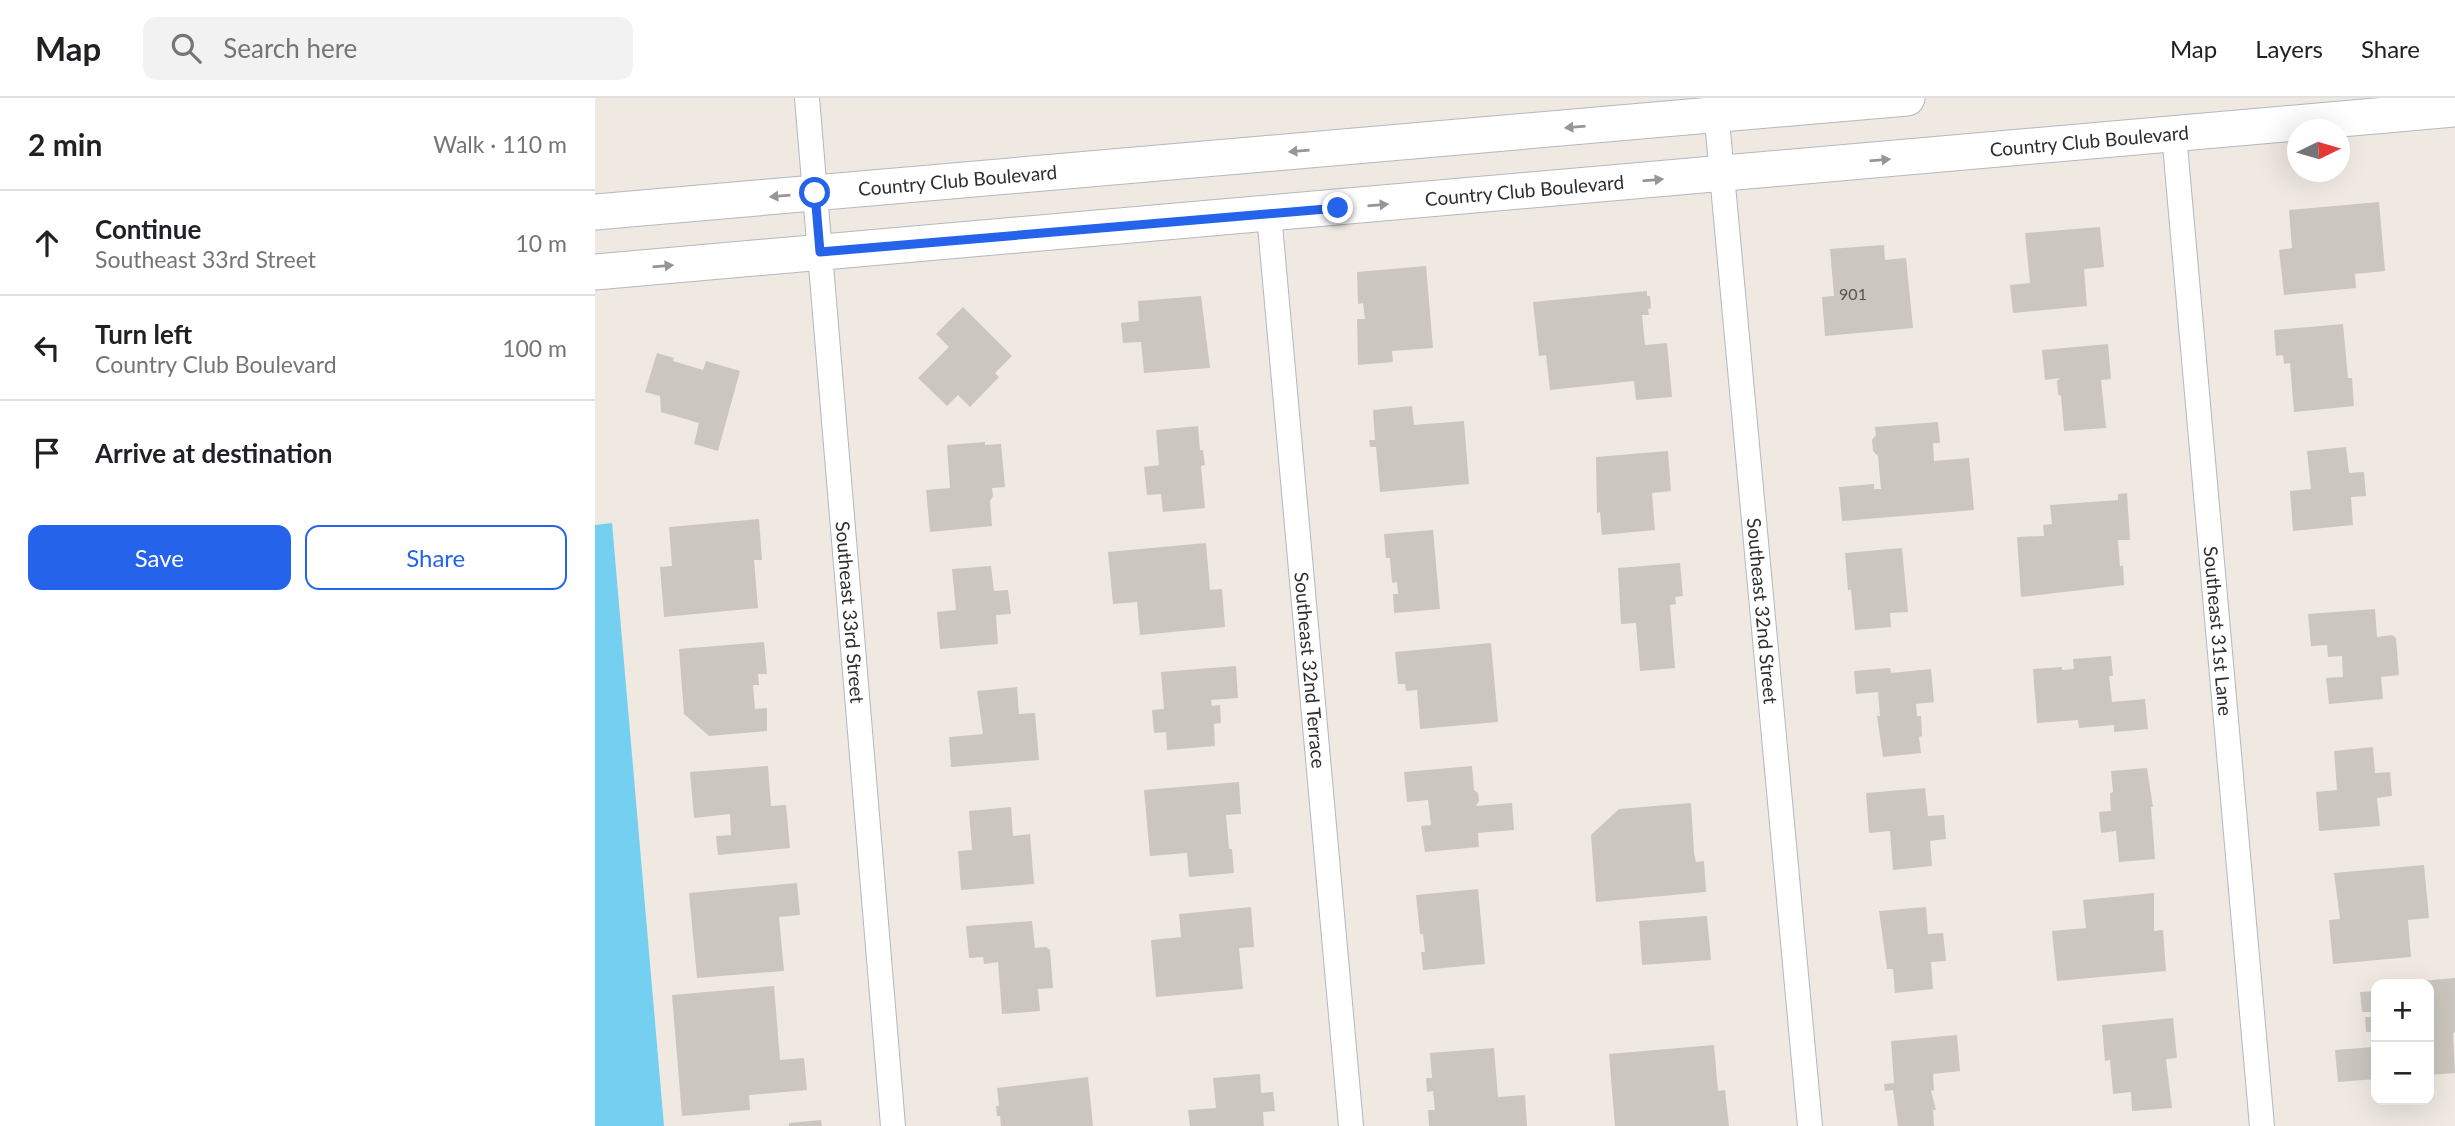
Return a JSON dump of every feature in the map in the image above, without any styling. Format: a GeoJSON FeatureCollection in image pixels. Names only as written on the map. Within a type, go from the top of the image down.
{"type":"FeatureCollection","features":[{"type":"Feature","properties":{"kind":"main road","name":"Country Club Boulevard"},"geometry":{"type":"LineString","coordinates":[[595,212],[1715,107],[1907,98]]}},
{"type":"Feature","properties":{"kind":"main road","name":"Country Club Boulevard"},"geometry":{"type":"LineString","coordinates":[[595,272],[2455,109]]}},
{"type":"Feature","properties":{"kind":"street","name":"Southeast 33rd Street"},"geometry":{"type":"LineString","coordinates":[[807,98],[893,1126]]}},
{"type":"Feature","properties":{"kind":"street","name":"Southeast 32nd Street"},"geometry":{"type":"LineString","coordinates":[[1715,107],[1810,1126]]}},
{"type":"Feature","properties":{"kind":"street","name":"Southeast 31st Lane"},"geometry":{"type":"LineString","coordinates":[[2174,134],[2262,1126]]}},
{"type":"Feature","properties":{"kind":"street","name":"Southeast 32nd Terrace"},"geometry":{"type":"LineString","coordinates":[[1269,214],[1352,1126]]}},
{"type":"Feature","properties":{"kind":"water"},"geometry":{"type":"Polygon","coordinates":[[[612,523],[664,1126],[595,1126],[595,525],[612,523]]]}},
{"type":"Feature","properties":{"kind":"building"},"geometry":{"type":"Polygon","coordinates":[[[2379,202],[2385,271],[2355,274],[2356,288],[2284,295],[2279,250],[2292,248],[2289,210],[2379,202]]]}},
{"type":"Feature","properties":{"kind":"building"},"geometry":{"type":"Polygon","coordinates":[[[2100,227],[2104,267],[2084,269],[2087,306],[2013,313],[2010,285],[2030,283],[2025,233],[2100,227]]]}},
{"type":"Feature","properties":{"kind":"building"},"geometry":{"type":"Polygon","coordinates":[[[1884,245],[1885,260],[1906,258],[1913,328],[1825,336],[1822,297],[1834,296],[1830,249],[1884,245]]]}},
{"type":"Feature","properties":{"kind":"building"},"geometry":{"type":"Polygon","coordinates":[[[1426,266],[1433,348],[1392,351],[1393,362],[1358,365],[1357,319],[1365,319],[1363,303],[1358,304],[1357,272],[1426,266]]]}},
{"type":"Feature","properties":{"kind":"building"},"geometry":{"type":"Polygon","coordinates":[[[1647,291],[1651,308],[1648,309],[1649,315],[1642,315],[1645,345],[1667,343],[1672,397],[1636,400],[1634,381],[1550,390],[1546,355],[1539,356],[1533,302],[1647,291]]]}},
{"type":"Feature","properties":{"kind":"building"},"geometry":{"type":"Polygon","coordinates":[[[1201,296],[1210,368],[1144,373],[1141,342],[1123,343],[1121,323],[1139,321],[1138,301],[1201,296]]]}},
{"type":"Feature","properties":{"kind":"building"},"geometry":{"type":"Polygon","coordinates":[[[963,307],[1012,356],[995,373],[999,377],[970,407],[958,395],[947,406],[918,378],[949,347],[936,334],[963,307]]]}},
{"type":"Feature","properties":{"kind":"building"},"geometry":{"type":"Polygon","coordinates":[[[2343,324],[2348,378],[2352,378],[2354,406],[2294,412],[2290,363],[2284,364],[2283,355],[2276,356],[2274,330],[2343,324]]]}},
{"type":"Feature","properties":{"kind":"building"},"geometry":{"type":"Polygon","coordinates":[[[2108,344],[2111,379],[2101,380],[2106,428],[2064,431],[2057,381],[2060,378],[2045,380],[2042,350],[2108,344]]]}},
{"type":"Feature","properties":{"kind":"building"},"geometry":{"type":"Polygon","coordinates":[[[657,353],[703,370],[706,361],[740,371],[718,451],[694,444],[699,423],[661,412],[660,396],[645,392],[657,353]]]}},
{"type":"Feature","properties":{"kind":"building"},"geometry":{"type":"Polygon","coordinates":[[[1412,406],[1414,425],[1464,421],[1469,484],[1380,492],[1376,447],[1370,447],[1369,440],[1375,440],[1373,410],[1412,406]]]}},
{"type":"Feature","properties":{"kind":"building"},"geometry":{"type":"Polygon","coordinates":[[[1938,422],[1940,443],[1933,443],[1934,461],[1969,458],[1974,510],[1842,521],[1839,487],[1874,484],[1874,489],[1881,489],[1878,456],[1873,451],[1875,427],[1938,422]]]}},
{"type":"Feature","properties":{"kind":"building"},"geometry":{"type":"Polygon","coordinates":[[[1198,426],[1200,450],[1203,450],[1205,465],[1201,466],[1205,508],[1163,512],[1161,494],[1147,495],[1144,467],[1159,465],[1156,430],[1198,426]]]}},
{"type":"Feature","properties":{"kind":"building"},"geometry":{"type":"Polygon","coordinates":[[[985,442],[985,445],[1001,444],[1005,487],[992,488],[992,526],[930,532],[926,490],[950,488],[947,445],[985,442]]]}},
{"type":"Feature","properties":{"kind":"building"},"geometry":{"type":"Polygon","coordinates":[[[2346,447],[2349,473],[2364,472],[2366,496],[2351,497],[2353,525],[2293,531],[2290,491],[2311,489],[2307,451],[2346,447]]]}},
{"type":"Feature","properties":{"kind":"building"},"geometry":{"type":"Polygon","coordinates":[[[1668,451],[1671,491],[1652,493],[1655,530],[1602,535],[1600,512],[1597,513],[1596,457],[1668,451]]]}},
{"type":"Feature","properties":{"kind":"building"},"geometry":{"type":"Polygon","coordinates":[[[2127,493],[2130,540],[2118,540],[2124,585],[2021,597],[2017,537],[2044,536],[2043,525],[2052,524],[2050,505],[2118,500],[2118,494],[2127,493]]]}},
{"type":"Feature","properties":{"kind":"building"},"geometry":{"type":"Polygon","coordinates":[[[759,519],[762,560],[754,560],[758,608],[664,617],[660,567],[672,566],[669,527],[759,519]]]}},
{"type":"Feature","properties":{"kind":"building"},"geometry":{"type":"Polygon","coordinates":[[[1433,530],[1440,609],[1394,613],[1393,594],[1398,594],[1397,582],[1392,583],[1384,534],[1433,530]]]}},
{"type":"Feature","properties":{"kind":"building"},"geometry":{"type":"Polygon","coordinates":[[[1206,543],[1210,590],[1222,589],[1225,627],[1140,635],[1137,602],[1113,604],[1108,552],[1206,543]]]}},
{"type":"Feature","properties":{"kind":"building"},"geometry":{"type":"Polygon","coordinates":[[[1902,548],[1908,612],[1890,613],[1891,627],[1855,630],[1845,553],[1902,548]]]}},
{"type":"Feature","properties":{"kind":"building"},"geometry":{"type":"Polygon","coordinates":[[[1680,563],[1683,596],[1675,597],[1676,604],[1670,605],[1675,668],[1640,671],[1636,623],[1621,624],[1618,568],[1680,563]]]}},
{"type":"Feature","properties":{"kind":"building"},"geometry":{"type":"Polygon","coordinates":[[[991,566],[994,591],[1008,590],[1011,614],[996,615],[998,644],[940,649],[937,612],[956,610],[952,569],[991,566]]]}},
{"type":"Feature","properties":{"kind":"building"},"geometry":{"type":"Polygon","coordinates":[[[2375,609],[2377,637],[2392,635],[2396,638],[2399,675],[2381,677],[2383,699],[2329,704],[2326,678],[2343,677],[2342,656],[2328,657],[2327,645],[2311,646],[2308,614],[2375,609]]]}},
{"type":"Feature","properties":{"kind":"building"},"geometry":{"type":"Polygon","coordinates":[[[764,642],[767,674],[758,674],[759,685],[753,685],[755,709],[767,708],[767,731],[709,736],[684,714],[679,649],[764,642]]]}},
{"type":"Feature","properties":{"kind":"building"},"geometry":{"type":"Polygon","coordinates":[[[1491,643],[1498,722],[1420,729],[1417,690],[1406,691],[1405,684],[1398,684],[1395,652],[1491,643]]]}},
{"type":"Feature","properties":{"kind":"building"},"geometry":{"type":"Polygon","coordinates":[[[2111,656],[2113,676],[2109,676],[2112,702],[2145,699],[2148,729],[2114,732],[2114,725],[2079,728],[2078,720],[2037,723],[2033,669],[2074,669],[2073,659],[2111,656]]]}},
{"type":"Feature","properties":{"kind":"building"},"geometry":{"type":"Polygon","coordinates":[[[1236,666],[1238,698],[1211,700],[1212,706],[1220,705],[1221,723],[1214,724],[1215,746],[1167,750],[1166,732],[1154,733],[1152,710],[1164,709],[1161,672],[1236,666]]]}},
{"type":"Feature","properties":{"kind":"building"},"geometry":{"type":"Polygon","coordinates":[[[1890,668],[1891,673],[1931,669],[1934,702],[1916,704],[1917,716],[1921,716],[1921,753],[1883,757],[1877,716],[1880,716],[1878,692],[1856,694],[1854,671],[1890,668]]]}},
{"type":"Feature","properties":{"kind":"building"},"geometry":{"type":"Polygon","coordinates":[[[1017,687],[1019,714],[1035,713],[1039,760],[951,767],[949,737],[983,734],[977,691],[1017,687]]]}},
{"type":"Feature","properties":{"kind":"building"},"geometry":{"type":"Polygon","coordinates":[[[2373,747],[2375,773],[2390,772],[2392,796],[2377,798],[2380,826],[2319,831],[2316,792],[2337,790],[2334,751],[2373,747]]]}},
{"type":"Feature","properties":{"kind":"building"},"geometry":{"type":"Polygon","coordinates":[[[768,766],[771,806],[786,805],[790,848],[718,855],[716,836],[731,835],[730,814],[694,818],[690,772],[768,766]]]}},
{"type":"Feature","properties":{"kind":"building"},"geometry":{"type":"Polygon","coordinates":[[[1472,766],[1474,790],[1478,793],[1479,801],[1476,806],[1512,803],[1514,830],[1478,833],[1479,847],[1425,852],[1421,826],[1431,825],[1428,800],[1407,802],[1404,772],[1472,766]]]}},
{"type":"Feature","properties":{"kind":"building"},"geometry":{"type":"Polygon","coordinates":[[[2147,768],[2153,807],[2155,859],[2119,862],[2116,831],[2101,833],[2099,812],[2111,811],[2111,771],[2147,768]]]}},
{"type":"Feature","properties":{"kind":"building"},"geometry":{"type":"Polygon","coordinates":[[[1239,782],[1241,814],[1226,815],[1234,873],[1189,877],[1187,853],[1150,856],[1144,790],[1239,782]]]}},
{"type":"Feature","properties":{"kind":"building"},"geometry":{"type":"Polygon","coordinates":[[[1925,788],[1928,816],[1944,815],[1946,839],[1930,841],[1932,866],[1893,870],[1890,831],[1869,833],[1866,793],[1925,788]]]}},
{"type":"Feature","properties":{"kind":"building"},"geometry":{"type":"Polygon","coordinates":[[[1691,803],[1694,853],[1696,862],[1704,861],[1706,892],[1596,902],[1591,835],[1619,809],[1691,803]]]}},
{"type":"Feature","properties":{"kind":"building"},"geometry":{"type":"Polygon","coordinates":[[[1011,807],[1013,836],[1030,834],[1034,884],[961,890],[958,851],[972,850],[969,811],[1011,807]]]}},
{"type":"Feature","properties":{"kind":"building"},"geometry":{"type":"Polygon","coordinates":[[[2424,865],[2429,918],[2408,920],[2411,957],[2333,964],[2329,920],[2340,919],[2334,873],[2424,865]]]}},
{"type":"Feature","properties":{"kind":"building"},"geometry":{"type":"Polygon","coordinates":[[[797,883],[800,915],[779,917],[784,971],[697,978],[689,893],[797,883]]]}},
{"type":"Feature","properties":{"kind":"building"},"geometry":{"type":"Polygon","coordinates":[[[1478,889],[1485,964],[1423,970],[1421,952],[1425,952],[1423,934],[1420,934],[1416,895],[1478,889]]]}},
{"type":"Feature","properties":{"kind":"building"},"geometry":{"type":"Polygon","coordinates":[[[2154,893],[2154,931],[2163,930],[2166,971],[2057,981],[2052,931],[2086,928],[2083,900],[2154,893]]]}},
{"type":"Feature","properties":{"kind":"building"},"geometry":{"type":"Polygon","coordinates":[[[1251,907],[1254,947],[1239,948],[1243,989],[1156,997],[1151,940],[1181,937],[1179,914],[1251,907]]]}},
{"type":"Feature","properties":{"kind":"building"},"geometry":{"type":"Polygon","coordinates":[[[1926,907],[1928,934],[1943,933],[1946,961],[1931,962],[1933,989],[1895,993],[1893,969],[1887,969],[1879,911],[1926,907]]]}},
{"type":"Feature","properties":{"kind":"building"},"geometry":{"type":"Polygon","coordinates":[[[1707,916],[1711,960],[1642,965],[1639,921],[1707,916]]]}},
{"type":"Feature","properties":{"kind":"building"},"geometry":{"type":"Polygon","coordinates":[[[1032,921],[1035,948],[1046,947],[1050,950],[1053,988],[1038,989],[1040,1011],[1002,1014],[998,962],[984,964],[983,957],[969,958],[966,926],[1032,921]]]}},
{"type":"Feature","properties":{"kind":"building"},"geometry":{"type":"Polygon","coordinates":[[[2455,978],[2455,1073],[2434,1075],[2434,980],[2455,978]]]}},
{"type":"Feature","properties":{"kind":"building"},"geometry":{"type":"Polygon","coordinates":[[[774,986],[780,1060],[804,1058],[807,1090],[749,1095],[750,1110],[682,1116],[672,995],[774,986]]]}},
{"type":"Feature","properties":{"kind":"building"},"geometry":{"type":"Polygon","coordinates":[[[2371,991],[2371,1012],[2362,1012],[2360,992],[2371,991]]]}},
{"type":"Feature","properties":{"kind":"building"},"geometry":{"type":"Polygon","coordinates":[[[2365,1017],[2371,1017],[2371,1032],[2366,1032],[2365,1017]]]}},
{"type":"Feature","properties":{"kind":"building"},"geometry":{"type":"Polygon","coordinates":[[[2173,1018],[2177,1058],[2166,1059],[2172,1108],[2132,1111],[2131,1092],[2113,1094],[2110,1060],[2105,1061],[2102,1025],[2173,1018]]]}},
{"type":"Feature","properties":{"kind":"building"},"geometry":{"type":"Polygon","coordinates":[[[1957,1035],[1960,1071],[1933,1074],[1934,1090],[1931,1091],[1936,1110],[1933,1110],[1934,1126],[1898,1126],[1893,1090],[1885,1091],[1884,1084],[1894,1083],[1891,1041],[1957,1035]]]}},
{"type":"Feature","properties":{"kind":"building"},"geometry":{"type":"Polygon","coordinates":[[[1714,1045],[1718,1091],[1725,1090],[1729,1126],[1615,1126],[1609,1054],[1714,1045]]]}},
{"type":"Feature","properties":{"kind":"building"},"geometry":{"type":"Polygon","coordinates":[[[2371,1047],[2371,1079],[2338,1082],[2335,1050],[2371,1047]]]}},
{"type":"Feature","properties":{"kind":"building"},"geometry":{"type":"Polygon","coordinates":[[[1494,1048],[1498,1097],[1525,1095],[1527,1126],[1429,1126],[1428,1110],[1435,1110],[1433,1091],[1427,1092],[1426,1078],[1432,1078],[1430,1053],[1494,1048]]]}},
{"type":"Feature","properties":{"kind":"building"},"geometry":{"type":"Polygon","coordinates":[[[1260,1074],[1261,1093],[1273,1092],[1275,1111],[1263,1112],[1264,1126],[1190,1126],[1188,1110],[1216,1108],[1213,1078],[1260,1074]]]}},
{"type":"Feature","properties":{"kind":"building"},"geometry":{"type":"Polygon","coordinates":[[[1088,1077],[1093,1126],[1001,1126],[1000,1116],[997,1116],[997,1088],[1088,1077]]]}},
{"type":"Feature","properties":{"kind":"building"},"geometry":{"type":"Polygon","coordinates":[[[821,1120],[822,1126],[789,1126],[789,1123],[821,1120]]]}},
{"type":"Feature","properties":{"kind":"route"},"geometry":{"type":"LineString","coordinates":[[815,193],[820,252],[1338,208]]}}]}
